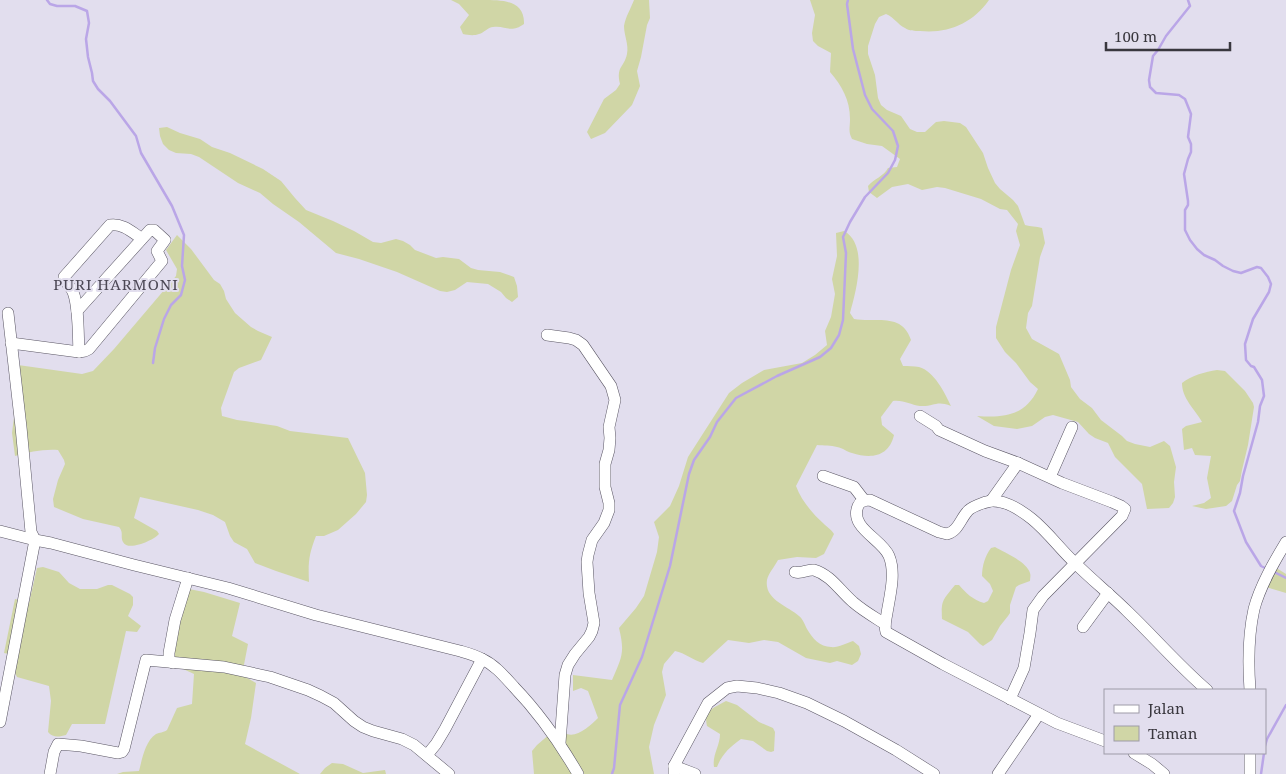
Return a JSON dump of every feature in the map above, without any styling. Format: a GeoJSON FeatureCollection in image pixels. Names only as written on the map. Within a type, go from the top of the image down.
{"type":"FeatureCollection","features":[{"type":"Feature","properties":{"kind":"street"},"geometry":{"type":"LineString","coordinates":[[79,352],[77,311],[73,292],[64,277],[110,225],[114,224],[127,228],[141,238]]}},
{"type":"Feature","properties":{"kind":"street"},"geometry":{"type":"LineString","coordinates":[[11,343],[79,352],[89,349],[162,261],[158,251],[165,240],[152,229],[150,230],[77,311]]}},
{"type":"Feature","properties":{"kind":"street"},"geometry":{"type":"LineString","coordinates":[[0,722],[35,540],[32,532],[8,312]]}},
{"type":"Feature","properties":{"kind":"street"},"geometry":{"type":"LineString","coordinates":[[546,334],[576,340],[583,345],[611,386],[615,400],[609,427],[609,450],[604,464],[609,510],[604,523],[592,540],[588,555],[594,622],[589,637],[574,654],[566,670],[560,743]]}},
{"type":"Feature","properties":{"kind":"street"},"geometry":{"type":"LineString","coordinates":[[920,416],[936,426],[938,430],[1125,509],[1122,516],[1043,596],[1033,610],[1024,668],[1010,699]]}},
{"type":"Feature","properties":{"kind":"street"},"geometry":{"type":"LineString","coordinates":[[1050,478],[1072,427]]}},
{"type":"Feature","properties":{"kind":"street"},"geometry":{"type":"LineString","coordinates":[[1018,463],[991,501],[970,509],[955,530],[947,534],[870,500],[864,500],[860,503],[856,516],[860,524],[883,546],[890,558],[892,579],[884,629],[888,634],[1039,714],[1057,723],[1104,740]]}},
{"type":"Feature","properties":{"kind":"street"},"geometry":{"type":"LineString","coordinates":[[824,476],[854,487],[864,500]]}},
{"type":"Feature","properties":{"kind":"street"},"geometry":{"type":"LineString","coordinates":[[991,501],[1013,507],[1031,518],[1206,689]]}},
{"type":"Feature","properties":{"kind":"street"},"geometry":{"type":"LineString","coordinates":[[0,531],[228,588],[316,615],[460,651],[482,659],[503,675],[523,696],[560,743],[578,774]]}},
{"type":"Feature","properties":{"kind":"street"},"geometry":{"type":"LineString","coordinates":[[1250,689],[1248,668],[1249,636],[1254,608],[1270,570],[1286,542]]}},
{"type":"Feature","properties":{"kind":"street"},"geometry":{"type":"LineString","coordinates":[[795,572],[800,573],[812,570],[826,576],[840,587],[853,602],[885,624]]}},
{"type":"Feature","properties":{"kind":"street"},"geometry":{"type":"LineString","coordinates":[[173,663],[168,658],[175,620],[188,578]]}},
{"type":"Feature","properties":{"kind":"street"},"geometry":{"type":"LineString","coordinates":[[1082,627],[1108,593]]}},
{"type":"Feature","properties":{"kind":"street"},"geometry":{"type":"LineString","coordinates":[[427,755],[445,729],[482,659]]}},
{"type":"Feature","properties":{"kind":"street"},"geometry":{"type":"LineString","coordinates":[[50,774],[54,752],[58,744],[122,752],[146,660],[224,667],[270,677],[308,690],[334,703],[363,727],[402,739],[414,745],[449,774]]}},
{"type":"Feature","properties":{"kind":"street"},"geometry":{"type":"LineString","coordinates":[[695,774],[674,770],[708,703],[727,688],[737,686],[764,689],[807,703],[896,750],[934,774]]}},
{"type":"Feature","properties":{"kind":"street"},"geometry":{"type":"LineString","coordinates":[[998,774],[1039,714]]}},
{"type":"Feature","properties":{"kind":"street"},"geometry":{"type":"LineString","coordinates":[[1136,754],[1164,774]]}},
{"type":"Feature","properties":{"kind":"street"},"geometry":{"type":"LineString","coordinates":[[1250,754],[1250,774]]}},
{"type":"Feature","properties":{"kind":"green space"},"geometry":{"type":"Polygon","coordinates":[[[451,0],[505,1],[521,10],[524,24],[511,29],[491,27],[475,35],[463,34],[460,27],[469,15],[459,4],[451,0]]]}},
{"type":"Feature","properties":{"kind":"green space"},"geometry":{"type":"Polygon","coordinates":[[[634,0],[649,0],[650,18],[637,71],[640,86],[632,105],[605,133],[591,139],[587,132],[604,99],[616,90],[620,84],[619,74],[626,59],[627,51],[624,26],[634,0]]]}},
{"type":"Feature","properties":{"kind":"green space"},"geometry":{"type":"Polygon","coordinates":[[[810,0],[989,0],[968,21],[940,31],[910,30],[886,14],[879,17],[868,46],[868,54],[875,75],[878,98],[881,105],[901,116],[910,129],[917,132],[925,132],[936,122],[944,121],[960,123],[966,127],[983,153],[995,183],[1018,206],[1025,225],[1042,228],[1045,243],[1040,257],[1032,306],[1028,313],[1026,328],[1032,339],[1059,354],[1071,387],[1101,420],[1127,441],[1150,447],[1164,441],[1170,446],[1176,467],[1175,497],[1169,508],[1147,509],[1142,484],[1115,457],[1108,443],[1089,434],[1078,422],[1053,415],[1045,417],[1032,426],[1017,429],[994,426],[977,416],[1005,415],[1020,410],[1033,398],[1038,389],[1005,352],[996,338],[996,327],[1011,270],[1020,245],[1016,231],[1018,224],[1007,210],[1000,209],[981,199],[945,188],[937,187],[922,190],[908,184],[892,187],[877,198],[869,192],[868,186],[888,168],[897,167],[900,159],[882,146],[852,139],[847,99],[842,88],[830,72],[831,53],[813,41],[812,33],[815,15],[810,0]]]}},
{"type":"Feature","properties":{"kind":"green space"},"geometry":{"type":"Polygon","coordinates":[[[167,127],[200,139],[212,147],[230,153],[263,169],[281,181],[306,210],[354,231],[373,242],[381,243],[396,239],[410,245],[415,250],[436,258],[459,259],[471,268],[500,272],[514,277],[518,297],[512,302],[488,284],[467,282],[455,290],[440,291],[397,272],[336,253],[260,193],[238,183],[199,157],[169,150],[163,144],[159,128],[167,127]]]}},
{"type":"Feature","properties":{"kind":"green space"},"geometry":{"type":"Polygon","coordinates":[[[844,231],[852,238],[856,247],[859,269],[850,313],[854,319],[887,320],[901,325],[907,331],[911,340],[900,359],[903,366],[919,367],[929,373],[946,395],[951,406],[938,404],[920,406],[893,401],[881,417],[882,425],[894,435],[892,442],[884,452],[866,456],[835,446],[817,445],[796,486],[807,506],[834,534],[824,554],[816,558],[797,557],[778,560],[767,580],[769,593],[803,620],[811,636],[820,644],[833,647],[853,641],[859,646],[861,654],[858,661],[852,665],[837,661],[830,663],[806,658],[778,642],[764,640],[749,643],[728,640],[703,663],[675,651],[664,664],[662,672],[666,695],[654,725],[649,747],[654,774],[534,774],[532,751],[537,745],[558,727],[566,734],[571,735],[584,730],[598,718],[588,691],[581,688],[573,691],[573,675],[612,680],[622,655],[619,628],[644,596],[657,552],[659,537],[654,522],[670,506],[679,486],[688,457],[729,393],[764,370],[802,363],[827,345],[825,331],[831,317],[835,294],[832,279],[837,256],[836,233],[844,231]]]}},
{"type":"Feature","properties":{"kind":"green space"},"geometry":{"type":"Polygon","coordinates":[[[177,235],[191,249],[214,280],[220,284],[226,299],[235,313],[251,327],[272,337],[261,360],[239,368],[234,372],[221,408],[222,416],[277,426],[290,431],[348,438],[365,473],[366,502],[338,530],[324,536],[316,536],[310,558],[309,582],[255,563],[247,549],[234,542],[225,522],[213,515],[140,497],[134,518],[159,534],[141,544],[126,545],[122,540],[119,527],[83,519],[54,507],[53,499],[65,464],[58,450],[36,451],[15,456],[12,433],[14,417],[11,376],[18,365],[82,374],[93,371],[176,276],[177,269],[166,250],[177,235]]]}},
{"type":"Feature","properties":{"kind":"green space"},"geometry":{"type":"Polygon","coordinates":[[[1217,370],[1225,371],[1245,391],[1254,407],[1240,481],[1232,501],[1226,506],[1206,509],[1192,506],[1204,503],[1211,498],[1207,478],[1211,456],[1195,455],[1192,448],[1184,450],[1182,429],[1186,426],[1202,422],[1186,399],[1182,383],[1194,376],[1217,370]]]}},
{"type":"Feature","properties":{"kind":"green space"},"geometry":{"type":"Polygon","coordinates":[[[995,547],[1025,565],[1030,573],[1030,581],[1016,587],[1010,605],[1010,613],[992,640],[983,646],[968,632],[942,619],[942,608],[945,597],[955,585],[959,585],[976,600],[984,603],[988,601],[993,591],[990,584],[982,576],[989,551],[995,547]]]}},
{"type":"Feature","properties":{"kind":"green space"},"geometry":{"type":"Polygon","coordinates":[[[1270,564],[1286,574],[1286,593],[1259,585],[1270,564]]]}},
{"type":"Feature","properties":{"kind":"green space"},"geometry":{"type":"Polygon","coordinates":[[[43,567],[59,572],[69,583],[80,589],[97,589],[112,585],[130,594],[133,597],[133,605],[128,616],[141,626],[137,632],[126,631],[105,724],[72,724],[66,735],[59,737],[48,732],[51,701],[49,686],[17,677],[15,673],[17,656],[4,653],[15,599],[29,603],[37,568],[43,567]]]}},
{"type":"Feature","properties":{"kind":"green space"},"geometry":{"type":"Polygon","coordinates":[[[189,589],[240,603],[232,636],[248,644],[242,675],[256,683],[245,744],[300,774],[117,774],[139,771],[144,751],[152,737],[167,730],[177,708],[192,704],[194,674],[179,667],[173,656],[177,630],[189,589]]]}},
{"type":"Feature","properties":{"kind":"green space"},"geometry":{"type":"Polygon","coordinates":[[[726,701],[737,705],[759,722],[773,728],[775,732],[774,751],[767,751],[753,741],[741,739],[721,758],[717,767],[714,767],[714,758],[720,734],[707,726],[706,721],[710,710],[726,701]]]}},
{"type":"Feature","properties":{"kind":"green space"},"geometry":{"type":"Polygon","coordinates":[[[332,763],[343,764],[363,773],[385,770],[386,774],[320,774],[332,763]]]}},
{"type":"Feature","properties":{"kind":"waterway"},"geometry":{"type":"LineString","coordinates":[[47,0],[50,4],[57,6],[75,6],[87,11],[89,23],[86,39],[93,81],[136,136],[141,153],[172,206],[184,235],[182,266],[185,280],[181,295],[171,305],[164,319],[155,348],[153,363]]}},
{"type":"Feature","properties":{"kind":"waterway"},"geometry":{"type":"LineString","coordinates":[[612,774],[620,705],[642,657],[670,566],[689,474],[694,460],[710,437],[717,422],[736,398],[777,376],[820,357],[831,348],[839,335],[843,320],[846,253],[843,237],[865,197],[888,173],[895,160],[898,146],[893,131],[872,109],[865,95],[853,49],[848,0]]}},
{"type":"Feature","properties":{"kind":"waterway"},"geometry":{"type":"LineString","coordinates":[[1188,0],[1190,6],[1153,56],[1149,80],[1150,87],[1156,93],[1179,95],[1185,99],[1191,114],[1188,137],[1191,144],[1191,152],[1184,174],[1188,201],[1185,210],[1185,230],[1190,240],[1204,255],[1233,271],[1241,273],[1257,267],[1261,268],[1271,284],[1269,292],[1253,319],[1245,344],[1246,360],[1254,367],[1262,380],[1264,396],[1234,511],[1246,542],[1261,566],[1267,569]]}},
{"type":"Feature","properties":{"kind":"waterway"},"geometry":{"type":"LineString","coordinates":[[1274,572],[1286,578]]}},
{"type":"Feature","properties":{"kind":"waterway"},"geometry":{"type":"LineString","coordinates":[[1266,742],[1286,705]]}},
{"type":"Feature","properties":{"kind":"waterway"},"geometry":{"type":"LineString","coordinates":[[1261,774],[1264,754]]}},
{"type":"Feature","properties":{"kind":"district","name":"PURI HARMONI"},"geometry":{"type":"Point","coordinates":[116,284]}}]}
